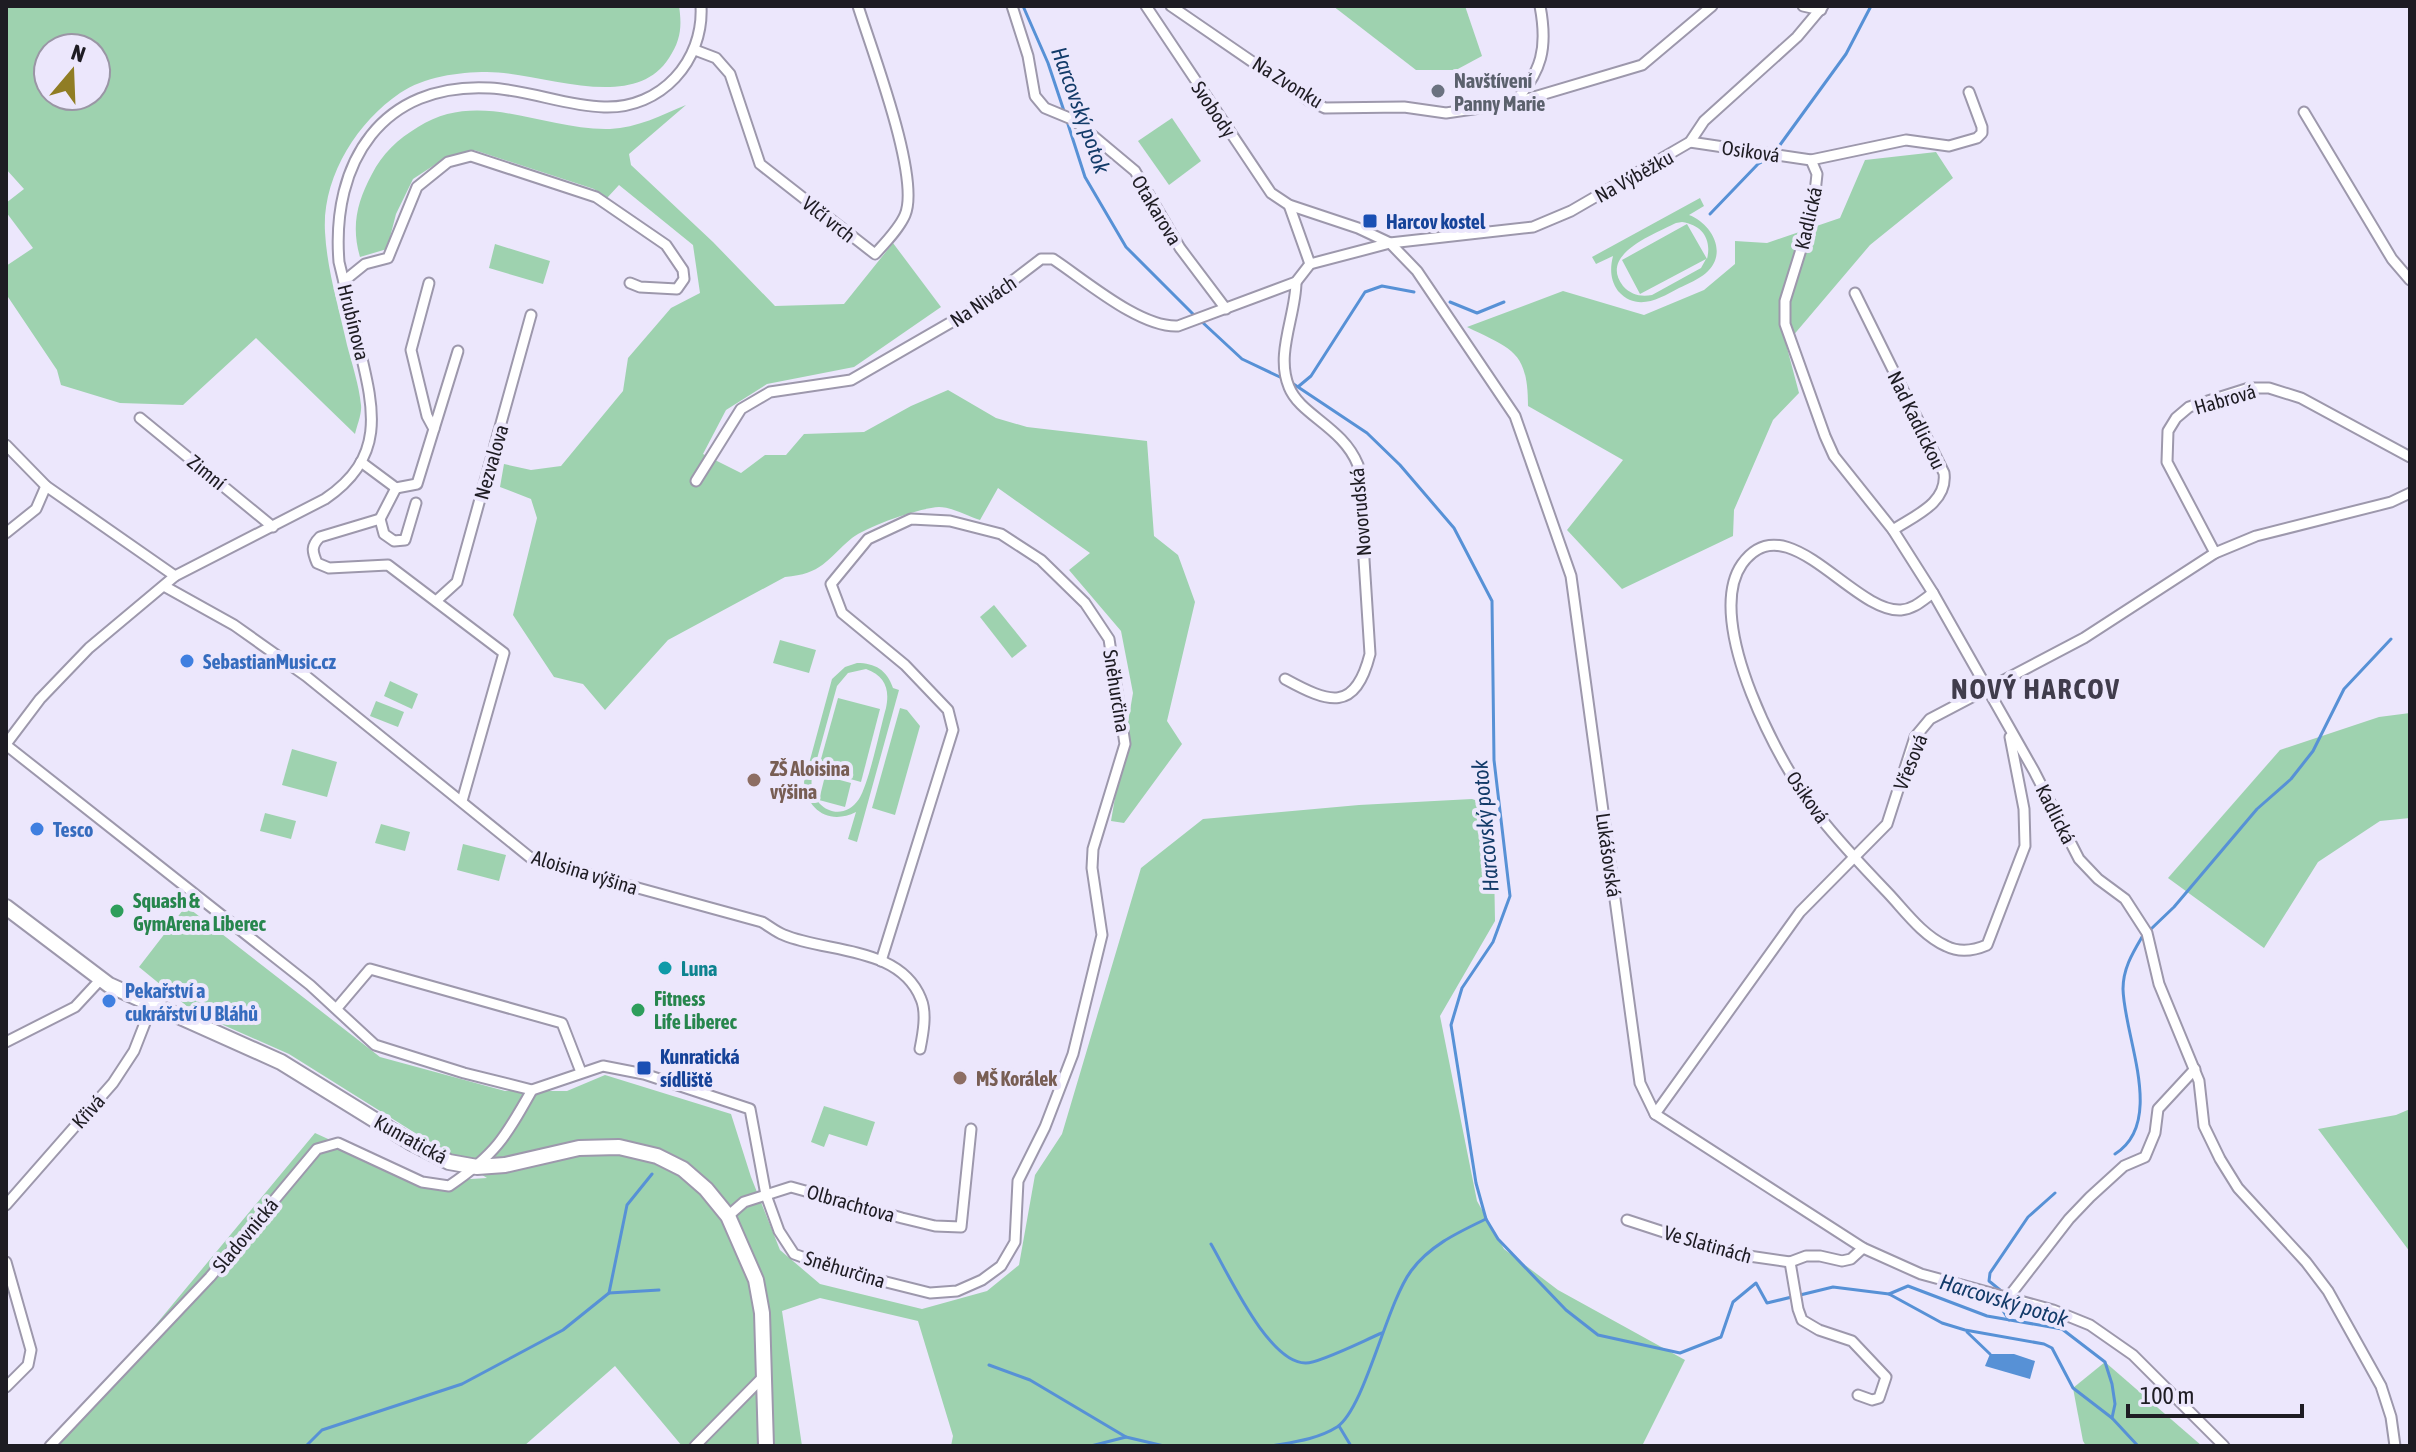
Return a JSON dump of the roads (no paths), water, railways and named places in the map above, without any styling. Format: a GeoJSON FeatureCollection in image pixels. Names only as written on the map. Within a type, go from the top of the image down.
{"type":"FeatureCollection","features":[{"type":"Feature","properties":{"kind":"street","name":"Hrubínova"},"geometry":{"type":"LineString","coordinates":[[6,744],[40,699],[89,648],[175,576],[340,489],[361,462],[370,437],[373,409],[337,242],[342,195],[351,166],[366,139],[388,118],[432,95],[473,88],[524,92],[604,107],[622,106],[643,99],[674,80],[695,50],[701,27],[701,6]]}},
{"type":"Feature","properties":{"kind":"street","name":"Vlčí vrch"},"geometry":{"type":"LineString","coordinates":[[695,50],[716,58],[730,74],[760,164],[875,254],[905,214],[909,189],[892,108],[858,6]]}},
{"type":"Feature","properties":{"kind":"street","name":"Otakarova"},"geometry":{"type":"LineString","coordinates":[[1012,6],[1028,56],[1035,96],[1045,108],[1074,120],[1135,171],[1180,248],[1226,309]]}},
{"type":"Feature","properties":{"kind":"street","name":"Svobody"},"geometry":{"type":"LineString","coordinates":[[1146,6],[1271,193],[1289,205],[1358,228],[1390,243]]}},
{"type":"Feature","properties":{"kind":"street","name":"Na Zvonku"},"geometry":{"type":"LineString","coordinates":[[1171,6],[1308,100],[1325,108],[1404,107],[1446,113],[1514,103],[1642,65],[1712,6]]}},
{"type":"Feature","properties":{"kind":"street"},"geometry":{"type":"LineString","coordinates":[[1514,103],[1531,84],[1540,65],[1544,37],[1540,6]]}},
{"type":"Feature","properties":{"kind":"street"},"geometry":{"type":"LineString","coordinates":[[1803,6],[1822,8]]}},
{"type":"Feature","properties":{"kind":"street","name":"Na Výběžku"},"geometry":{"type":"LineString","coordinates":[[1390,243],[1533,227],[1571,211],[1690,142],[1704,121],[1797,37],[1822,8]]}},
{"type":"Feature","properties":{"kind":"street"},"geometry":{"type":"LineString","coordinates":[[1811,160],[1906,140],[1949,146],[1977,138],[1982,133],[1982,127],[1969,92]]}},
{"type":"Feature","properties":{"kind":"street"},"geometry":{"type":"LineString","coordinates":[[2304,112],[2392,259],[2410,280]]}},
{"type":"Feature","properties":{"kind":"street","name":"Osiková"},"geometry":{"type":"LineString","coordinates":[[1690,142],[1811,160]]}},
{"type":"Feature","properties":{"kind":"street"},"geometry":{"type":"LineString","coordinates":[[344,281],[365,264],[388,258],[417,187],[448,162],[471,156],[596,197],[666,245],[683,270],[684,279],[677,289],[640,287],[630,283]]}},
{"type":"Feature","properties":{"kind":"street","name":"Kadlická"},"geometry":{"type":"LineString","coordinates":[[1811,160],[1817,174],[1813,211],[1785,301],[1785,324],[1810,400],[1834,456],[1893,530],[1933,593],[2034,771],[2079,859],[2098,879],[2125,899],[2147,933],[2159,984],[2199,1081],[2204,1126],[2238,1188],[2306,1262],[2333,1299],[2381,1386],[2391,1417],[2395,1446]]}},
{"type":"Feature","properties":{"kind":"street","name":"Svobody"},"geometry":{"type":"LineString","coordinates":[[1289,205],[1310,264]]}},
{"type":"Feature","properties":{"kind":"street"},"geometry":{"type":"LineString","coordinates":[[1296,282],[1310,264],[1390,243]]}},
{"type":"Feature","properties":{"kind":"street","name":"Lukášovská"},"geometry":{"type":"LineString","coordinates":[[1390,243],[1417,271],[1515,416],[1571,576],[1640,1083],[1655,1114]]}},
{"type":"Feature","properties":{"kind":"street","name":"Na Nivách"},"geometry":{"type":"LineString","coordinates":[[696,481],[741,409],[770,392],[851,380],[981,305],[1041,259],[1053,259],[1145,319],[1169,327],[1296,282]]}},
{"type":"Feature","properties":{"kind":"street","name":"Novorudská"},"geometry":{"type":"LineString","coordinates":[[1285,679],[1312,694],[1334,699],[1351,694],[1364,678],[1370,654],[1358,465],[1352,451],[1339,435],[1305,406],[1289,387],[1286,345],[1296,300],[1296,282]]}},
{"type":"Feature","properties":{"kind":"street"},"geometry":{"type":"LineString","coordinates":[[429,283],[411,350],[427,416],[434,429]]}},
{"type":"Feature","properties":{"kind":"street","name":"Nad Kadlickou"},"geometry":{"type":"LineString","coordinates":[[1855,293],[1944,473],[1945,483],[1936,502],[1893,530]]}},
{"type":"Feature","properties":{"kind":"street","name":"Nezvalova"},"geometry":{"type":"LineString","coordinates":[[436,601],[457,582],[531,315]]}},
{"type":"Feature","properties":{"kind":"street"},"geometry":{"type":"LineString","coordinates":[[361,462],[396,488],[417,484],[458,351]]}},
{"type":"Feature","properties":{"kind":"street","name":"Habrová"},"geometry":{"type":"LineString","coordinates":[[2215,553],[2167,462],[2168,431],[2176,418],[2189,407],[2249,388],[2269,388],[2301,398],[2410,457]]}},
{"type":"Feature","properties":{"kind":"street","name":"Zimní"},"geometry":{"type":"LineString","coordinates":[[140,418],[273,527]]}},
{"type":"Feature","properties":{"kind":"street"},"geometry":{"type":"LineString","coordinates":[[6,445],[46,486],[175,576]]}},
{"type":"Feature","properties":{"kind":"street"},"geometry":{"type":"LineString","coordinates":[[6,533],[36,509],[46,486]]}},
{"type":"Feature","properties":{"kind":"street"},"geometry":{"type":"LineString","coordinates":[[396,488],[380,519],[384,534],[394,541],[405,540],[416,503]]}},
{"type":"Feature","properties":{"kind":"street","name":"Vřesová"},"geometry":{"type":"LineString","coordinates":[[1655,1114],[1800,912],[1887,824],[1915,737],[1930,719],[2084,638],[2215,553],[2256,536],[2391,502],[2410,493]]}},
{"type":"Feature","properties":{"kind":"street"},"geometry":{"type":"LineString","coordinates":[[380,519],[320,537],[313,544],[312,551],[317,563],[329,568],[388,565],[504,653],[462,801]]}},
{"type":"Feature","properties":{"kind":"street","name":"Sněhurčina"},"geometry":{"type":"LineString","coordinates":[[766,1195],[784,1241],[794,1254],[804,1259],[930,1293],[957,1291],[982,1280],[1001,1266],[1015,1242],[1018,1181],[1045,1127],[1077,1041],[1099,959],[1102,935],[1092,868],[1093,849],[1125,744],[1109,639],[1085,603],[1041,560],[1001,534],[950,521],[911,519],[868,539],[831,584],[842,613],[927,687],[948,710],[953,730],[881,961]]}},
{"type":"Feature","properties":{"kind":"street","name":"Osiková"},"geometry":{"type":"LineString","coordinates":[[1933,593],[1916,606],[1902,610],[1888,608],[1804,554],[1782,546],[1771,546],[1753,553],[1742,564],[1735,578],[1730,602],[1739,656],[1777,753],[1818,814],[1855,858],[1929,936],[1947,947],[1973,950],[1987,945],[2025,846],[2024,809],[2008,728]]}},
{"type":"Feature","properties":{"kind":"street","name":"Aloisina výšina"},"geometry":{"type":"LineString","coordinates":[[164,586],[234,625],[306,676],[532,859],[762,922],[784,935],[881,961],[903,973],[921,1000],[923,1029],[920,1049]]}},
{"type":"Feature","properties":{"kind":"street"},"geometry":{"type":"LineString","coordinates":[[6,744],[337,1008],[375,1045],[532,1090],[603,1066],[644,1074],[750,1109],[766,1195]]}},
{"type":"Feature","properties":{"kind":"street","name":"Kunratická"},"geometry":{"type":"LineString","coordinates":[[6,907],[101,979],[281,1062],[425,1150],[461,1166],[505,1165],[579,1148],[619,1147],[639,1150],[683,1169],[706,1189],[728,1216],[748,1259],[759,1296],[766,1446]]}},
{"type":"Feature","properties":{"kind":"street"},"geometry":{"type":"LineString","coordinates":[[337,1008],[370,969],[562,1023],[581,1072]]}},
{"type":"Feature","properties":{"kind":"street"},"geometry":{"type":"LineString","coordinates":[[6,1042],[75,1007],[101,979]]}},
{"type":"Feature","properties":{"kind":"street","name":"Křivá"},"geometry":{"type":"LineString","coordinates":[[6,1205],[113,1083],[134,1051],[152,1005]]}},
{"type":"Feature","properties":{"kind":"street"},"geometry":{"type":"LineString","coordinates":[[2007,1299],[2069,1219],[2090,1197],[2124,1166],[2145,1157],[2155,1133],[2158,1109],[2195,1069]]}},
{"type":"Feature","properties":{"kind":"street"},"geometry":{"type":"LineString","coordinates":[[477,1167],[504,1139],[532,1090]]}},
{"type":"Feature","properties":{"kind":"street"},"geometry":{"type":"LineString","coordinates":[[1655,1114],[1863,1248],[1921,1274],[2067,1315],[2090,1325],[2133,1355],[2224,1446]]}},
{"type":"Feature","properties":{"kind":"street","name":"Olbrachtova"},"geometry":{"type":"LineString","coordinates":[[728,1216],[744,1202],[791,1187],[935,1226],[961,1227],[971,1129]]}},
{"type":"Feature","properties":{"kind":"street","name":"Sladovnická"},"geometry":{"type":"LineString","coordinates":[[50,1446],[210,1277],[317,1149],[338,1143],[422,1182],[449,1186],[477,1167]]}},
{"type":"Feature","properties":{"kind":"street","name":"Ve Slatinách"},"geometry":{"type":"LineString","coordinates":[[1627,1220],[1728,1253],[1790,1262],[1806,1256],[1842,1261],[1851,1259],[1863,1248]]}},
{"type":"Feature","properties":{"kind":"street"},"geometry":{"type":"LineString","coordinates":[[6,1262],[31,1350],[28,1365],[6,1387]]}},
{"type":"Feature","properties":{"kind":"street"},"geometry":{"type":"LineString","coordinates":[[1790,1262],[1802,1320],[1819,1330],[1852,1341],[1886,1377],[1879,1398],[1872,1400],[1858,1395]]}},
{"type":"Feature","properties":{"kind":"street"},"geometry":{"type":"LineString","coordinates":[[695,1446],[764,1376]]}},
{"type":"Feature","properties":{"kind":"water"},"geometry":{"type":"Polygon","coordinates":[[[1990,1354],[2014,1354],[2035,1361],[2030,1379],[1985,1366],[1990,1354]]]}},
{"type":"Feature","properties":{"kind":"waterway","name":"Harcovský potok"},"geometry":{"type":"LineString","coordinates":[[1023,6],[1048,63],[1064,111]]}},
{"type":"Feature","properties":{"kind":"waterway"},"geometry":{"type":"LineString","coordinates":[[1777,149],[1846,54],[1871,6]]}},
{"type":"Feature","properties":{"kind":"waterway","name":"Harcovský potok"},"geometry":{"type":"LineString","coordinates":[[1066,118],[1085,177],[1126,247],[1195,316]]}},
{"type":"Feature","properties":{"kind":"waterway"},"geometry":{"type":"LineString","coordinates":[[1710,214],[1758,164],[1769,158]]}},
{"type":"Feature","properties":{"kind":"waterway"},"geometry":{"type":"LineString","coordinates":[[1299,386],[1311,376],[1365,292],[1382,286],[1414,292]]}},
{"type":"Feature","properties":{"kind":"waterway"},"geometry":{"type":"LineString","coordinates":[[1450,302],[1477,313],[1504,302]]}},
{"type":"Feature","properties":{"kind":"waterway","name":"Harcovský potok"},"geometry":{"type":"LineString","coordinates":[[1201,321],[1242,359],[1282,378]]}},
{"type":"Feature","properties":{"kind":"waterway","name":"Harcovský potok"},"geometry":{"type":"LineString","coordinates":[[1292,383],[1367,433],[1400,465],[1454,528],[1492,601],[1494,760],[1510,896],[1493,942],[1462,988],[1451,1025],[1476,1183],[1486,1219],[1498,1239],[1566,1310],[1598,1335],[1680,1353],[1721,1337],[1733,1302],[1756,1283],[1767,1303],[1833,1287],[1889,1294],[1908,1286],[1987,1316],[2062,1329],[2105,1362],[2115,1404],[2112,1418],[2138,1446]]}},
{"type":"Feature","properties":{"kind":"waterway"},"geometry":{"type":"LineString","coordinates":[[2151,929],[2174,907],[2257,809],[2291,779],[2313,751],[2344,689],[2391,639]]}},
{"type":"Feature","properties":{"kind":"waterway"},"geometry":{"type":"LineString","coordinates":[[2115,1154],[2130,1140],[2138,1121],[2138,1078],[2123,982],[2126,968],[2142,937]]}},
{"type":"Feature","properties":{"kind":"waterway"},"geometry":{"type":"LineString","coordinates":[[306,1446],[322,1430],[462,1384],[563,1330],[609,1293],[627,1205],[652,1174]]}},
{"type":"Feature","properties":{"kind":"waterway"},"geometry":{"type":"LineString","coordinates":[[2000,1290],[1989,1281],[1990,1273],[2028,1217],[2055,1193]]}},
{"type":"Feature","properties":{"kind":"waterway"},"geometry":{"type":"LineString","coordinates":[[1272,1446],[1306,1440],[1337,1427],[1357,1399],[1393,1307],[1411,1271],[1436,1247],[1486,1219]]}},
{"type":"Feature","properties":{"kind":"waterway"},"geometry":{"type":"LineString","coordinates":[[1211,1244],[1251,1315],[1278,1349],[1292,1359],[1313,1362],[1382,1333]]}},
{"type":"Feature","properties":{"kind":"waterway"},"geometry":{"type":"LineString","coordinates":[[609,1293],[659,1290]]}},
{"type":"Feature","properties":{"kind":"waterway"},"geometry":{"type":"LineString","coordinates":[[1889,1294],[1942,1323],[2052,1348],[2073,1388],[2112,1418]]}},
{"type":"Feature","properties":{"kind":"waterway"},"geometry":{"type":"LineString","coordinates":[[1998,1303],[2009,1320]]}},
{"type":"Feature","properties":{"kind":"waterway"},"geometry":{"type":"LineString","coordinates":[[1967,1332],[1990,1354]]}},
{"type":"Feature","properties":{"kind":"waterway"},"geometry":{"type":"LineString","coordinates":[[989,1365],[1030,1380],[1126,1437]]}},
{"type":"Feature","properties":{"kind":"waterway"},"geometry":{"type":"LineString","coordinates":[[1339,1426],[1351,1446]]}},
{"type":"Feature","properties":{"kind":"waterway"},"geometry":{"type":"LineString","coordinates":[[1091,1446],[1126,1437],[1164,1446]]}},
{"type":"Feature","properties":{"kind":"place","name":"Navštívení Panny Marie"},"geometry":{"type":"Point","coordinates":[1438,91]}},
{"type":"Feature","properties":{"kind":"place","name":"Harcov kostel"},"geometry":{"type":"Point","coordinates":[1370,221]}},
{"type":"Feature","properties":{"kind":"place","name":"SebastianMusic.cz"},"geometry":{"type":"Point","coordinates":[187,661]}},
{"type":"Feature","properties":{"kind":"place","name":"ZŠ Aloisina výšina"},"geometry":{"type":"Point","coordinates":[754,780]}},
{"type":"Feature","properties":{"kind":"place","name":"Tesco"},"geometry":{"type":"Point","coordinates":[37,829]}},
{"type":"Feature","properties":{"kind":"place","name":"Squash & GymArena Liberec"},"geometry":{"type":"Point","coordinates":[117,911]}},
{"type":"Feature","properties":{"kind":"place","name":"Luna"},"geometry":{"type":"Point","coordinates":[665,968]}},
{"type":"Feature","properties":{"kind":"place","name":"Pekařství a cukrářství U Bláhů"},"geometry":{"type":"Point","coordinates":[109,1001]}},
{"type":"Feature","properties":{"kind":"place","name":"Fitness Life Liberec"},"geometry":{"type":"Point","coordinates":[638,1010]}},
{"type":"Feature","properties":{"kind":"place","name":"Kunratická sídliště"},"geometry":{"type":"Point","coordinates":[644,1068]}},
{"type":"Feature","properties":{"kind":"place","name":"MŠ Korálek"},"geometry":{"type":"Point","coordinates":[960,1078]}},
{"type":"Feature","properties":{"kind":"district","name":"NOVÝ HARCOV"},"geometry":{"type":"Point","coordinates":[2036,689]}}]}
